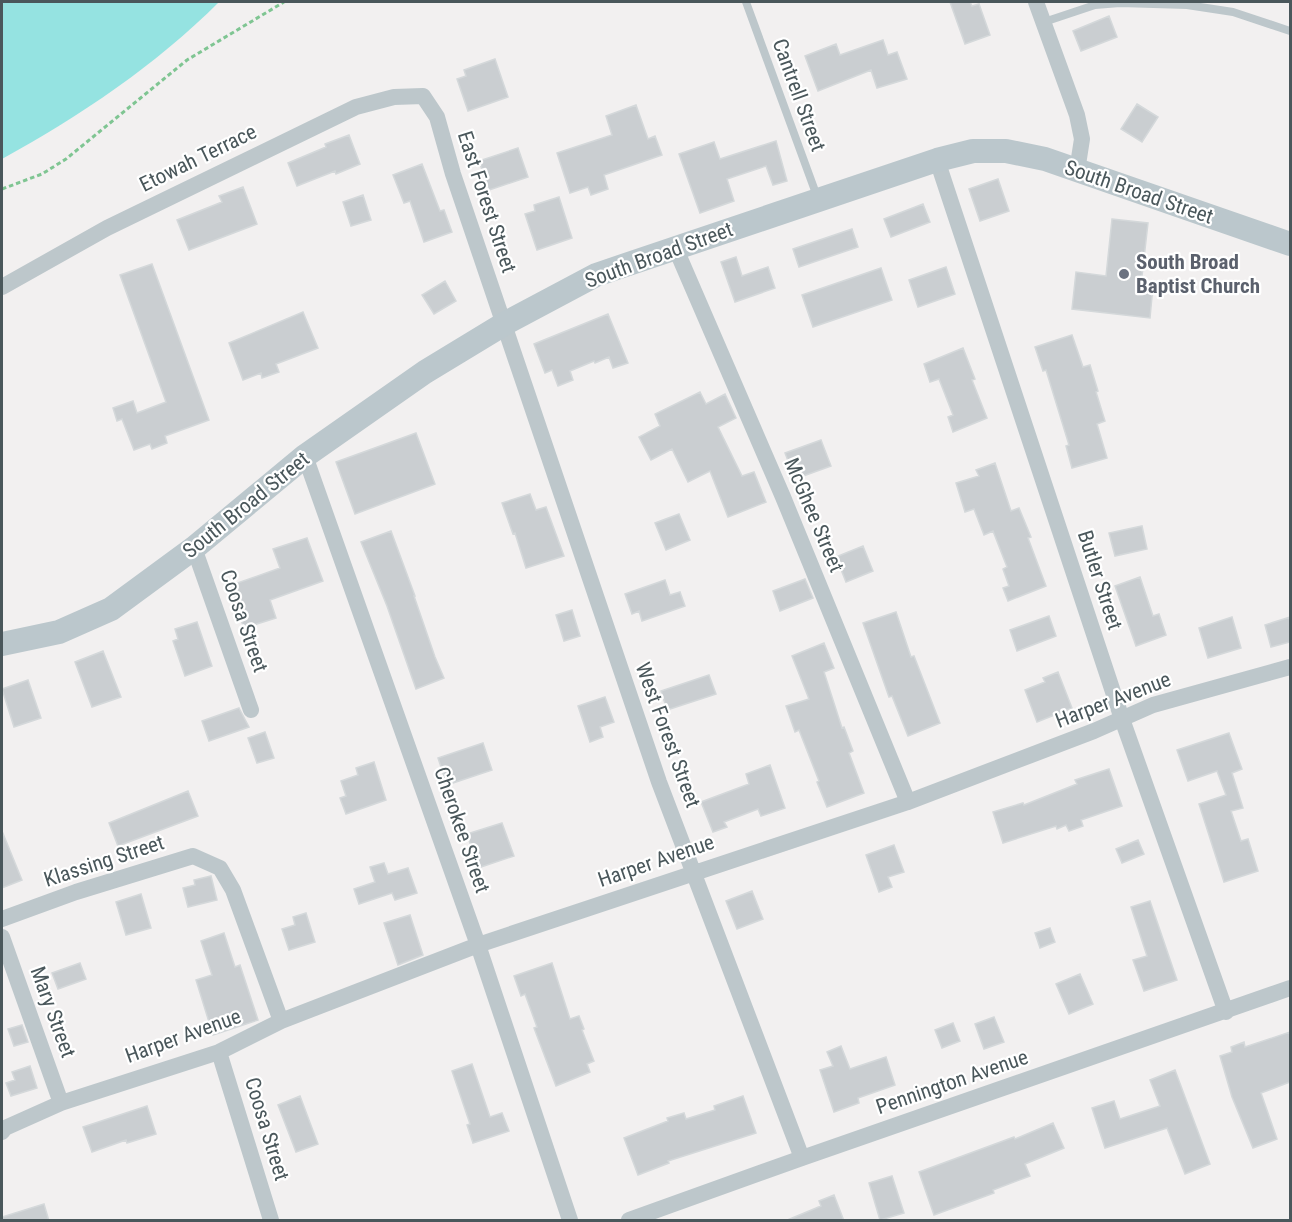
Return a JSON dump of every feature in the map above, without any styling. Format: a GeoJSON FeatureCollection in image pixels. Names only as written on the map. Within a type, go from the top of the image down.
{"type":"FeatureCollection","features":[{"type":"Feature","properties":{"kind":"main road","name":"South Broad Street"},"geometry":{"type":"LineString","coordinates":[[2,644],[59,632],[111,609],[194,548],[306,456],[425,372],[504,324],[596,275],[937,160],[974,151],[1006,151],[1045,159],[1290,244]]}},
{"type":"Feature","properties":{"kind":"street"},"geometry":{"type":"LineString","coordinates":[[1036,2],[1077,116],[1082,139],[1077,171]]}},
{"type":"Feature","properties":{"kind":"street","name":"Etowah Terrace"},"geometry":{"type":"LineString","coordinates":[[2,286],[107,228],[356,107],[394,97],[423,96]]}},
{"type":"Feature","properties":{"kind":"street","name":"East Forest Street"},"geometry":{"type":"LineString","coordinates":[[423,96],[437,117],[453,174],[504,324]]}},
{"type":"Feature","properties":{"kind":"street","name":"Butler Street"},"geometry":{"type":"LineString","coordinates":[[937,160],[1122,719],[1226,1012]]}},
{"type":"Feature","properties":{"kind":"street","name":"McGhee Street"},"geometry":{"type":"LineString","coordinates":[[675,247],[783,497],[908,802]]}},
{"type":"Feature","properties":{"kind":"street","name":"West Forest Street"},"geometry":{"type":"LineString","coordinates":[[504,324],[659,782],[802,1158]]}},
{"type":"Feature","properties":{"kind":"street","name":"Cherokee Street"},"geometry":{"type":"LineString","coordinates":[[306,456],[478,945],[570,1221]]}},
{"type":"Feature","properties":{"kind":"street","name":"Coosa Street"},"geometry":{"type":"LineString","coordinates":[[194,548],[251,710]]}},
{"type":"Feature","properties":{"kind":"street","name":"Harper Avenue"},"geometry":{"type":"LineString","coordinates":[[2,1132],[5,1128],[61,1103],[219,1052],[281,1021],[478,945],[908,802],[1094,731],[1153,705],[1290,667]]}},
{"type":"Feature","properties":{"kind":"street","name":"Klassing Street"},"geometry":{"type":"LineString","coordinates":[[2,919],[76,892],[193,856],[220,868],[233,890],[281,1021]]}},
{"type":"Feature","properties":{"kind":"street","name":"Mary Street"},"geometry":{"type":"LineString","coordinates":[[2,937],[61,1103]]}},
{"type":"Feature","properties":{"kind":"street","name":"Pennington Avenue"},"geometry":{"type":"LineString","coordinates":[[629,1221],[802,1158],[1290,988]]}},
{"type":"Feature","properties":{"kind":"street","name":"Coosa Street"},"geometry":{"type":"LineString","coordinates":[[219,1052],[271,1221]]}},
{"type":"Feature","properties":{"kind":"lane","name":"Cantrell Street"},"geometry":{"type":"LineString","coordinates":[[746,2],[819,201]]}},
{"type":"Feature","properties":{"kind":"lane"},"geometry":{"type":"LineString","coordinates":[[1044,22],[1095,5],[1120,3],[1186,5],[1233,12],[1290,31]]}},
{"type":"Feature","properties":{"kind":"path"},"geometry":{"type":"LineString","coordinates":[[2,189],[42,174],[66,159],[187,60],[284,2]]}},
{"type":"Feature","properties":{"kind":"water"},"geometry":{"type":"Polygon","coordinates":[[[2,2],[219,2],[169,47],[116,88],[60,125],[2,159],[2,2]]]}},
{"type":"Feature","properties":{"kind":"building"},"geometry":{"type":"Polygon","coordinates":[[[950,2],[970,2],[972,6],[979,4],[990,35],[965,44],[950,2]]]}},
{"type":"Feature","properties":{"kind":"building"},"geometry":{"type":"Polygon","coordinates":[[[1109,16],[1117,37],[1081,51],[1073,31],[1109,16]]]}},
{"type":"Feature","properties":{"kind":"building"},"geometry":{"type":"Polygon","coordinates":[[[883,40],[888,55],[897,52],[907,79],[877,88],[871,70],[818,91],[805,56],[836,44],[840,55],[883,40]]]}},
{"type":"Feature","properties":{"kind":"building"},"geometry":{"type":"Polygon","coordinates":[[[495,59],[508,97],[468,111],[457,79],[466,76],[464,70],[495,59]]]}},
{"type":"Feature","properties":{"kind":"building"},"geometry":{"type":"Polygon","coordinates":[[[1137,104],[1158,117],[1142,142],[1121,129],[1137,104]]]}},
{"type":"Feature","properties":{"kind":"building"},"geometry":{"type":"Polygon","coordinates":[[[636,105],[648,139],[655,136],[662,155],[604,175],[608,189],[591,195],[588,187],[570,193],[557,153],[612,135],[606,116],[636,105]]]}},
{"type":"Feature","properties":{"kind":"building"},"geometry":{"type":"Polygon","coordinates":[[[349,135],[360,164],[297,186],[288,163],[326,147],[325,144],[349,135]]]}},
{"type":"Feature","properties":{"kind":"building"},"geometry":{"type":"Polygon","coordinates":[[[776,141],[787,181],[773,185],[766,166],[727,179],[734,201],[700,213],[679,154],[714,142],[720,159],[776,141]]]}},
{"type":"Feature","properties":{"kind":"building"},"geometry":{"type":"Polygon","coordinates":[[[518,148],[528,177],[489,190],[479,161],[518,148]]]}},
{"type":"Feature","properties":{"kind":"building"},"geometry":{"type":"Polygon","coordinates":[[[422,164],[440,211],[444,210],[452,232],[424,242],[410,201],[404,203],[393,175],[422,164]]]}},
{"type":"Feature","properties":{"kind":"building"},"geometry":{"type":"Polygon","coordinates":[[[998,179],[1009,211],[980,221],[969,189],[998,179]]]}},
{"type":"Feature","properties":{"kind":"building"},"geometry":{"type":"Polygon","coordinates":[[[243,187],[257,224],[189,250],[177,220],[222,202],[219,196],[243,187]]]}},
{"type":"Feature","properties":{"kind":"building"},"geometry":{"type":"Polygon","coordinates":[[[363,195],[371,220],[351,226],[343,202],[363,195]]]}},
{"type":"Feature","properties":{"kind":"building"},"geometry":{"type":"Polygon","coordinates":[[[559,197],[572,238],[537,250],[525,214],[535,211],[534,205],[559,197]]]}},
{"type":"Feature","properties":{"kind":"building"},"geometry":{"type":"Polygon","coordinates":[[[923,204],[930,222],[891,237],[884,219],[923,204]]]}},
{"type":"Feature","properties":{"kind":"building","name":"South Broad Baptist Church"},"geometry":{"type":"Polygon","coordinates":[[[1112,219],[1148,223],[1141,285],[1153,286],[1150,318],[1072,309],[1076,272],[1106,276],[1112,219]]]}},
{"type":"Feature","properties":{"kind":"building"},"geometry":{"type":"Polygon","coordinates":[[[852,229],[858,247],[799,267],[793,249],[852,229]]]}},
{"type":"Feature","properties":{"kind":"building"},"geometry":{"type":"Polygon","coordinates":[[[736,257],[742,276],[768,267],[775,288],[735,302],[721,262],[736,257]]]}},
{"type":"Feature","properties":{"kind":"building"},"geometry":{"type":"Polygon","coordinates":[[[152,264],[209,420],[165,436],[167,443],[152,449],[150,444],[134,450],[122,419],[117,421],[113,408],[133,401],[137,413],[166,402],[120,275],[152,264]]]}},
{"type":"Feature","properties":{"kind":"building"},"geometry":{"type":"Polygon","coordinates":[[[946,267],[955,294],[918,307],[909,280],[946,267]]]}},
{"type":"Feature","properties":{"kind":"building"},"geometry":{"type":"Polygon","coordinates":[[[881,268],[892,300],[813,327],[802,295],[881,268]]]}},
{"type":"Feature","properties":{"kind":"building"},"geometry":{"type":"Polygon","coordinates":[[[445,281],[456,301],[434,314],[422,295],[445,281]]]}},
{"type":"Feature","properties":{"kind":"building"},"geometry":{"type":"Polygon","coordinates":[[[303,312],[318,348],[276,364],[279,372],[262,378],[261,373],[243,380],[229,343],[303,312]]]}},
{"type":"Feature","properties":{"kind":"building"},"geometry":{"type":"Polygon","coordinates":[[[608,314],[628,363],[613,368],[609,357],[595,363],[594,361],[570,371],[573,380],[558,386],[552,370],[545,373],[534,344],[608,314]]]}},
{"type":"Feature","properties":{"kind":"building"},"geometry":{"type":"Polygon","coordinates":[[[1072,335],[1083,367],[1090,365],[1098,391],[1096,392],[1105,421],[1097,424],[1107,458],[1072,468],[1066,446],[1069,445],[1046,370],[1043,371],[1035,347],[1072,335]]]}},
{"type":"Feature","properties":{"kind":"building"},"geometry":{"type":"Polygon","coordinates":[[[963,348],[975,379],[972,380],[987,418],[953,432],[948,417],[953,415],[939,379],[930,382],[924,364],[963,348]]]}},
{"type":"Feature","properties":{"kind":"building"},"geometry":{"type":"Polygon","coordinates":[[[700,392],[706,404],[725,394],[736,418],[718,427],[742,476],[754,472],[766,502],[728,517],[710,471],[688,482],[672,449],[651,460],[639,437],[660,426],[655,414],[700,392]]]}},
{"type":"Feature","properties":{"kind":"building"},"geometry":{"type":"Polygon","coordinates":[[[416,433],[435,484],[355,514],[336,462],[416,433]]]}},
{"type":"Feature","properties":{"kind":"building"},"geometry":{"type":"Polygon","coordinates":[[[821,440],[831,466],[795,479],[785,453],[821,440]]]}},
{"type":"Feature","properties":{"kind":"building"},"geometry":{"type":"Polygon","coordinates":[[[995,463],[1011,511],[1019,508],[1031,537],[1028,538],[1046,586],[1008,601],[1003,588],[1009,586],[1003,569],[1007,567],[993,531],[984,535],[974,509],[965,512],[956,483],[979,476],[976,470],[995,463]]]}},
{"type":"Feature","properties":{"kind":"building"},"geometry":{"type":"Polygon","coordinates":[[[530,494],[536,510],[546,507],[564,556],[526,568],[515,533],[513,534],[502,503],[530,494]]]}},
{"type":"Feature","properties":{"kind":"building"},"geometry":{"type":"Polygon","coordinates":[[[679,514],[690,540],[666,550],[655,523],[679,514]]]}},
{"type":"Feature","properties":{"kind":"building"},"geometry":{"type":"Polygon","coordinates":[[[1142,526],[1147,549],[1115,556],[1109,533],[1142,526]]]}},
{"type":"Feature","properties":{"kind":"building"},"geometry":{"type":"Polygon","coordinates":[[[391,531],[444,678],[416,689],[387,606],[361,542],[391,531]]]}},
{"type":"Feature","properties":{"kind":"building"},"geometry":{"type":"Polygon","coordinates":[[[307,538],[323,581],[270,600],[276,618],[244,628],[229,586],[280,568],[273,549],[307,538]]]}},
{"type":"Feature","properties":{"kind":"building"},"geometry":{"type":"Polygon","coordinates":[[[863,546],[873,571],[846,582],[836,557],[863,546]]]}},
{"type":"Feature","properties":{"kind":"building"},"geometry":{"type":"Polygon","coordinates":[[[1140,577],[1153,616],[1159,614],[1166,635],[1136,646],[1115,586],[1140,577]]]}},
{"type":"Feature","properties":{"kind":"building"},"geometry":{"type":"Polygon","coordinates":[[[805,579],[813,598],[780,611],[773,591],[805,579]]]}},
{"type":"Feature","properties":{"kind":"building"},"geometry":{"type":"Polygon","coordinates":[[[665,580],[670,595],[680,592],[685,606],[642,621],[639,611],[632,614],[625,594],[665,580]]]}},
{"type":"Feature","properties":{"kind":"building"},"geometry":{"type":"Polygon","coordinates":[[[572,610],[580,636],[564,641],[556,615],[572,610]]]}},
{"type":"Feature","properties":{"kind":"building"},"geometry":{"type":"Polygon","coordinates":[[[896,612],[911,657],[914,656],[940,723],[908,736],[892,696],[889,697],[863,623],[896,612]]]}},
{"type":"Feature","properties":{"kind":"building"},"geometry":{"type":"Polygon","coordinates":[[[1049,616],[1056,636],[1017,651],[1010,630],[1049,616]]]}},
{"type":"Feature","properties":{"kind":"building"},"geometry":{"type":"Polygon","coordinates":[[[1232,617],[1241,648],[1208,658],[1199,628],[1232,617]]]}},
{"type":"Feature","properties":{"kind":"building"},"geometry":{"type":"Polygon","coordinates":[[[1290,617],[1290,642],[1271,647],[1265,625],[1290,617]]]}},
{"type":"Feature","properties":{"kind":"building"},"geometry":{"type":"Polygon","coordinates":[[[197,622],[212,666],[185,676],[173,641],[178,639],[175,629],[197,622]]]}},
{"type":"Feature","properties":{"kind":"building"},"geometry":{"type":"Polygon","coordinates":[[[824,643],[834,668],[824,672],[842,728],[844,727],[853,751],[849,753],[864,793],[827,807],[799,730],[795,732],[786,706],[809,699],[792,656],[824,643]]]}},
{"type":"Feature","properties":{"kind":"building"},"geometry":{"type":"Polygon","coordinates":[[[103,651],[121,697],[92,707],[75,662],[103,651]]]}},
{"type":"Feature","properties":{"kind":"building"},"geometry":{"type":"Polygon","coordinates":[[[1058,672],[1072,708],[1037,722],[1025,690],[1045,682],[1043,678],[1058,672]]]}},
{"type":"Feature","properties":{"kind":"building"},"geometry":{"type":"Polygon","coordinates":[[[709,675],[716,694],[667,710],[661,691],[709,675]]]}},
{"type":"Feature","properties":{"kind":"building"},"geometry":{"type":"Polygon","coordinates":[[[28,680],[41,718],[14,727],[2,689],[28,680]]]}},
{"type":"Feature","properties":{"kind":"building"},"geometry":{"type":"Polygon","coordinates":[[[605,697],[614,722],[600,727],[603,737],[590,742],[578,706],[605,697]]]}},
{"type":"Feature","properties":{"kind":"building"},"geometry":{"type":"Polygon","coordinates":[[[239,708],[249,727],[209,741],[202,721],[239,708]]]}},
{"type":"Feature","properties":{"kind":"building"},"geometry":{"type":"Polygon","coordinates":[[[265,732],[274,758],[257,763],[248,738],[265,732]]]}},
{"type":"Feature","properties":{"kind":"building"},"geometry":{"type":"Polygon","coordinates":[[[1229,733],[1242,769],[1232,773],[1243,808],[1231,811],[1241,841],[1248,839],[1258,871],[1224,882],[1199,804],[1226,795],[1217,771],[1188,781],[1177,750],[1229,733]]]}},
{"type":"Feature","properties":{"kind":"building"},"geometry":{"type":"Polygon","coordinates":[[[483,743],[492,770],[447,785],[438,758],[483,743]]]}},
{"type":"Feature","properties":{"kind":"building"},"geometry":{"type":"Polygon","coordinates":[[[374,762],[386,800],[346,814],[340,798],[346,796],[341,781],[358,775],[356,768],[374,762]]]}},
{"type":"Feature","properties":{"kind":"building"},"geometry":{"type":"Polygon","coordinates":[[[770,765],[785,808],[761,816],[758,809],[724,822],[727,827],[713,832],[701,802],[749,784],[746,774],[770,765]]]}},
{"type":"Feature","properties":{"kind":"building"},"geometry":{"type":"Polygon","coordinates":[[[1109,769],[1122,806],[1081,820],[1083,826],[1069,831],[1066,825],[1057,829],[1056,826],[1003,843],[993,812],[1023,803],[1024,805],[1077,784],[1075,780],[1109,769]]]}},
{"type":"Feature","properties":{"kind":"building"},"geometry":{"type":"Polygon","coordinates":[[[188,791],[198,816],[118,846],[109,823],[188,791]]]}},
{"type":"Feature","properties":{"kind":"building"},"geometry":{"type":"Polygon","coordinates":[[[502,823],[514,856],[478,868],[467,834],[502,823]]]}},
{"type":"Feature","properties":{"kind":"building"},"geometry":{"type":"Polygon","coordinates":[[[2,831],[22,880],[2,888],[2,831]]]}},
{"type":"Feature","properties":{"kind":"building"},"geometry":{"type":"Polygon","coordinates":[[[1138,840],[1144,854],[1122,863],[1116,849],[1138,840]]]}},
{"type":"Feature","properties":{"kind":"building"},"geometry":{"type":"Polygon","coordinates":[[[894,845],[904,872],[888,877],[892,887],[879,892],[866,855],[894,845]]]}},
{"type":"Feature","properties":{"kind":"building"},"geometry":{"type":"Polygon","coordinates":[[[384,863],[388,874],[408,868],[417,893],[395,900],[392,893],[359,904],[354,889],[375,882],[370,867],[384,863]]]}},
{"type":"Feature","properties":{"kind":"building"},"geometry":{"type":"Polygon","coordinates":[[[211,876],[217,900],[188,907],[183,888],[195,885],[194,880],[211,876]]]}},
{"type":"Feature","properties":{"kind":"building"},"geometry":{"type":"Polygon","coordinates":[[[752,891],[763,919],[737,929],[726,901],[752,891]]]}},
{"type":"Feature","properties":{"kind":"building"},"geometry":{"type":"Polygon","coordinates":[[[141,894],[151,928],[126,935],[116,902],[141,894]]]}},
{"type":"Feature","properties":{"kind":"building"},"geometry":{"type":"Polygon","coordinates":[[[1150,901],[1177,980],[1144,991],[1133,960],[1147,956],[1131,907],[1150,901]]]}},
{"type":"Feature","properties":{"kind":"building"},"geometry":{"type":"Polygon","coordinates":[[[306,913],[315,942],[289,950],[282,929],[295,925],[293,917],[306,913]]]}},
{"type":"Feature","properties":{"kind":"building"},"geometry":{"type":"Polygon","coordinates":[[[410,915],[423,955],[398,965],[384,923],[410,915]]]}},
{"type":"Feature","properties":{"kind":"building"},"geometry":{"type":"Polygon","coordinates":[[[1050,928],[1055,942],[1040,948],[1035,933],[1050,928]]]}},
{"type":"Feature","properties":{"kind":"building"},"geometry":{"type":"Polygon","coordinates":[[[224,933],[235,967],[240,965],[258,1020],[213,1035],[196,980],[212,975],[201,941],[224,933]]]}},
{"type":"Feature","properties":{"kind":"building"},"geometry":{"type":"Polygon","coordinates":[[[80,963],[86,979],[58,989],[52,973],[80,963]]]}},
{"type":"Feature","properties":{"kind":"building"},"geometry":{"type":"Polygon","coordinates":[[[552,963],[570,1019],[579,1016],[594,1061],[587,1064],[590,1072],[556,1086],[534,1028],[537,1027],[525,994],[521,996],[514,976],[552,963]]]}},
{"type":"Feature","properties":{"kind":"building"},"geometry":{"type":"Polygon","coordinates":[[[1080,974],[1093,1004],[1069,1014],[1056,984],[1080,974]]]}},
{"type":"Feature","properties":{"kind":"building"},"geometry":{"type":"Polygon","coordinates":[[[994,1017],[1004,1042],[984,1049],[975,1024],[994,1017]]]}},
{"type":"Feature","properties":{"kind":"building"},"geometry":{"type":"Polygon","coordinates":[[[953,1023],[960,1041],[942,1048],[935,1030],[953,1023]]]}},
{"type":"Feature","properties":{"kind":"building"},"geometry":{"type":"Polygon","coordinates":[[[22,1025],[28,1042],[14,1046],[8,1029],[22,1025]]]}},
{"type":"Feature","properties":{"kind":"building"},"geometry":{"type":"Polygon","coordinates":[[[1290,1032],[1290,1082],[1261,1093],[1277,1139],[1253,1148],[1232,1097],[1220,1056],[1232,1052],[1231,1047],[1244,1042],[1245,1047],[1290,1032]]]}},
{"type":"Feature","properties":{"kind":"building"},"geometry":{"type":"Polygon","coordinates":[[[841,1046],[850,1069],[886,1057],[895,1085],[858,1098],[859,1103],[834,1112],[820,1070],[833,1066],[827,1052],[841,1046]]]}},
{"type":"Feature","properties":{"kind":"building"},"geometry":{"type":"Polygon","coordinates":[[[472,1064],[490,1117],[502,1113],[509,1131],[473,1143],[467,1125],[470,1124],[452,1071],[472,1064]]]}},
{"type":"Feature","properties":{"kind":"building"},"geometry":{"type":"Polygon","coordinates":[[[30,1066],[37,1088],[11,1096],[6,1083],[15,1080],[12,1072],[30,1066]]]}},
{"type":"Feature","properties":{"kind":"building"},"geometry":{"type":"Polygon","coordinates":[[[1175,1070],[1210,1164],[1185,1174],[1167,1128],[1105,1148],[1092,1108],[1114,1101],[1120,1119],[1160,1106],[1150,1080],[1175,1070]]]}},
{"type":"Feature","properties":{"kind":"building"},"geometry":{"type":"Polygon","coordinates":[[[300,1096],[318,1144],[296,1152],[278,1105],[300,1096]]]}},
{"type":"Feature","properties":{"kind":"building"},"geometry":{"type":"Polygon","coordinates":[[[743,1096],[756,1133],[668,1161],[669,1163],[638,1175],[624,1138],[668,1121],[667,1118],[684,1113],[686,1119],[715,1110],[714,1106],[743,1096]]]}},
{"type":"Feature","properties":{"kind":"building"},"geometry":{"type":"Polygon","coordinates":[[[147,1106],[156,1134],[127,1143],[126,1140],[92,1152],[83,1127],[147,1106]]]}},
{"type":"Feature","properties":{"kind":"building"},"geometry":{"type":"Polygon","coordinates":[[[1053,1123],[1064,1148],[1025,1164],[1030,1176],[993,1190],[994,1193],[934,1215],[919,1172],[1014,1137],[1015,1139],[1053,1123]]]}},
{"type":"Feature","properties":{"kind":"building"},"geometry":{"type":"Polygon","coordinates":[[[892,1176],[904,1213],[880,1220],[869,1183],[892,1176]]]}},
{"type":"Feature","properties":{"kind":"building"},"geometry":{"type":"Polygon","coordinates":[[[834,1195],[844,1221],[785,1221],[821,1206],[819,1201],[834,1195]]]}},
{"type":"Feature","properties":{"kind":"building"},"geometry":{"type":"Polygon","coordinates":[[[44,1204],[49,1221],[2,1221],[2,1217],[44,1204]]]}},
{"type":"Feature","properties":{"kind":"place","name":"South Broad Baptist Church"},"geometry":{"type":"Point","coordinates":[1124,274]}}]}
